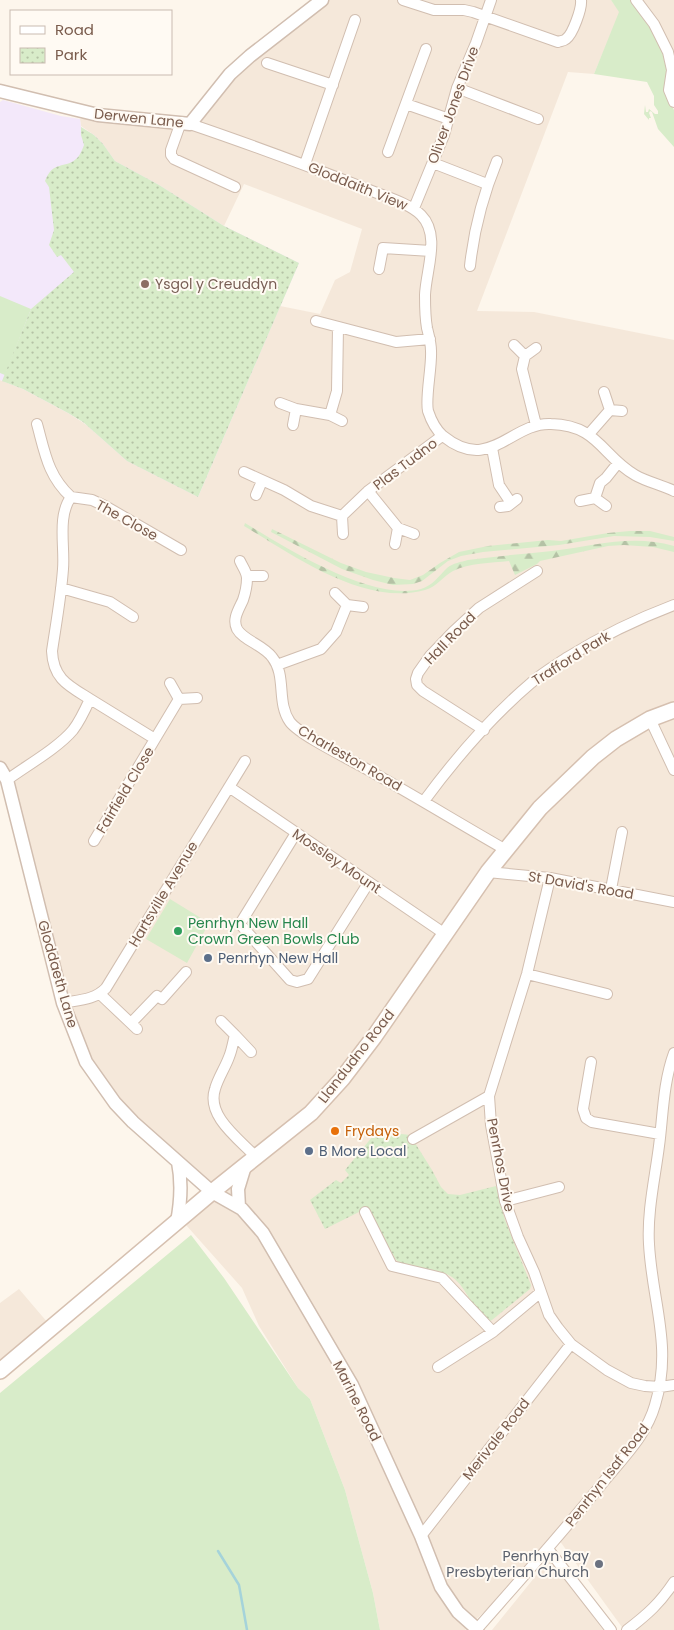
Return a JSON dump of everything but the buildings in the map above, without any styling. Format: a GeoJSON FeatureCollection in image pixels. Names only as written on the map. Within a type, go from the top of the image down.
{"type":"FeatureCollection","features":[{"type":"Feature","properties":{"kind":"main road","name":"Llandudno Road"},"geometry":{"type":"LineString","coordinates":[[0,1371],[212,1192],[311,1113],[342,1079],[374,1037],[488,872],[540,808],[592,757],[616,739],[650,719],[674,710]]}},
{"type":"Feature","properties":{"kind":"street","name":"Derwen Lane"},"geometry":{"type":"LineString","coordinates":[[0,91],[98,115],[185,123],[237,68],[322,0]]}},
{"type":"Feature","properties":{"kind":"street"},"geometry":{"type":"LineString","coordinates":[[403,0],[434,10],[447,5],[486,16],[558,42],[565,40],[569,35],[581,8],[581,0]]}},
{"type":"Feature","properties":{"kind":"street","name":"Oliver Jones Drive"},"geometry":{"type":"LineString","coordinates":[[414,208],[433,163],[449,118],[457,88],[486,16],[490,0]]}},
{"type":"Feature","properties":{"kind":"street"},"geometry":{"type":"LineString","coordinates":[[636,0],[654,24],[668,52],[672,70],[669,79],[669,90],[674,102]]}},
{"type":"Feature","properties":{"kind":"street"},"geometry":{"type":"LineString","coordinates":[[305,164],[355,20]]}},
{"type":"Feature","properties":{"kind":"street"},"geometry":{"type":"LineString","coordinates":[[388,152],[426,49]]}},
{"type":"Feature","properties":{"kind":"street"},"geometry":{"type":"LineString","coordinates":[[267,62],[333,85]]}},
{"type":"Feature","properties":{"kind":"street"},"geometry":{"type":"LineString","coordinates":[[457,88],[538,119]]}},
{"type":"Feature","properties":{"kind":"street"},"geometry":{"type":"LineString","coordinates":[[406,104],[449,118]]}},
{"type":"Feature","properties":{"kind":"street","name":"Gloddaith View"},"geometry":{"type":"LineString","coordinates":[[185,123],[305,164],[414,208],[426,220],[431,241],[425,293],[431,369],[428,409],[432,422],[442,436]]}},
{"type":"Feature","properties":{"kind":"street"},"geometry":{"type":"LineString","coordinates":[[185,123],[171,150],[171,155],[174,159],[235,187]]}},
{"type":"Feature","properties":{"kind":"street"},"geometry":{"type":"LineString","coordinates":[[470,266],[476,227],[487,184],[497,161]]}},
{"type":"Feature","properties":{"kind":"street"},"geometry":{"type":"LineString","coordinates":[[433,163],[487,184]]}},
{"type":"Feature","properties":{"kind":"street"},"geometry":{"type":"LineString","coordinates":[[379,269],[383,248],[431,251]]}},
{"type":"Feature","properties":{"kind":"street"},"geometry":{"type":"LineString","coordinates":[[316,321],[396,342],[430,339]]}},
{"type":"Feature","properties":{"kind":"street"},"geometry":{"type":"LineString","coordinates":[[330,414],[337,392],[338,327]]}},
{"type":"Feature","properties":{"kind":"street"},"geometry":{"type":"LineString","coordinates":[[514,345],[525,356]]}},
{"type":"Feature","properties":{"kind":"street"},"geometry":{"type":"LineString","coordinates":[[536,348],[525,356],[522,369],[536,425]]}},
{"type":"Feature","properties":{"kind":"street"},"geometry":{"type":"LineString","coordinates":[[604,392],[610,410]]}},
{"type":"Feature","properties":{"kind":"street"},"geometry":{"type":"LineString","coordinates":[[280,403],[296,409],[330,414],[342,421]]}},
{"type":"Feature","properties":{"kind":"street"},"geometry":{"type":"LineString","coordinates":[[293,425],[296,409]]}},
{"type":"Feature","properties":{"kind":"street"},"geometry":{"type":"LineString","coordinates":[[589,434],[610,410]]}},
{"type":"Feature","properties":{"kind":"street"},"geometry":{"type":"LineString","coordinates":[[610,410],[622,411]]}},
{"type":"Feature","properties":{"kind":"street"},"geometry":{"type":"LineString","coordinates":[[37,424],[48,467],[60,488],[71,497]]}},
{"type":"Feature","properties":{"kind":"street"},"geometry":{"type":"LineString","coordinates":[[442,436],[468,449],[492,448],[536,425],[562,424],[589,434],[618,463],[636,476],[674,490]]}},
{"type":"Feature","properties":{"kind":"street","name":"Plas Tudno"},"geometry":{"type":"LineString","coordinates":[[342,516],[368,491],[442,436]]}},
{"type":"Feature","properties":{"kind":"street"},"geometry":{"type":"LineString","coordinates":[[492,448],[499,485],[514,501],[508,506],[500,507]]}},
{"type":"Feature","properties":{"kind":"street"},"geometry":{"type":"LineString","coordinates":[[595,498],[600,483],[618,463]]}},
{"type":"Feature","properties":{"kind":"street"},"geometry":{"type":"LineString","coordinates":[[244,472],[284,490],[311,506],[342,516],[343,534]]}},
{"type":"Feature","properties":{"kind":"street"},"geometry":{"type":"LineString","coordinates":[[256,495],[262,481]]}},
{"type":"Feature","properties":{"kind":"street","name":"Plas Tudno"},"geometry":{"type":"LineString","coordinates":[[368,491],[398,528]]}},
{"type":"Feature","properties":{"kind":"street","name":"The Close"},"geometry":{"type":"LineString","coordinates":[[71,497],[92,500],[105,506],[181,550]]}},
{"type":"Feature","properties":{"kind":"street","name":"Fairfield Close"},"geometry":{"type":"LineString","coordinates":[[71,497],[65,505],[63,515],[61,588],[52,651],[54,668],[66,684],[155,739]]}},
{"type":"Feature","properties":{"kind":"street"},"geometry":{"type":"LineString","coordinates":[[580,501],[595,498],[606,506]]}},
{"type":"Feature","properties":{"kind":"street"},"geometry":{"type":"LineString","coordinates":[[395,544],[398,528],[414,534]]}},
{"type":"Feature","properties":{"kind":"street"},"geometry":{"type":"LineString","coordinates":[[240,560],[247,576],[263,576]]}},
{"type":"Feature","properties":{"kind":"street","name":"Hall Road"},"geometry":{"type":"LineString","coordinates":[[484,730],[423,691],[416,679],[418,673],[430,656],[479,608],[537,571]]}},
{"type":"Feature","properties":{"kind":"street","name":"Charleston Road"},"geometry":{"type":"LineString","coordinates":[[247,576],[244,598],[235,620],[236,628],[241,635],[261,646],[272,656],[277,665],[281,680],[284,710],[291,723],[313,739],[424,801],[506,850]]}},
{"type":"Feature","properties":{"kind":"street"},"geometry":{"type":"LineString","coordinates":[[61,588],[110,602],[133,617]]}},
{"type":"Feature","properties":{"kind":"street"},"geometry":{"type":"LineString","coordinates":[[335,593],[347,605],[363,607]]}},
{"type":"Feature","properties":{"kind":"street"},"geometry":{"type":"LineString","coordinates":[[277,665],[321,648],[336,632],[347,605]]}},
{"type":"Feature","properties":{"kind":"street","name":"Trafford Park"},"geometry":{"type":"LineString","coordinates":[[424,801],[442,776],[508,704],[532,682],[594,641],[631,622],[674,605]]}},
{"type":"Feature","properties":{"kind":"street"},"geometry":{"type":"LineString","coordinates":[[170,683],[179,699],[197,698]]}},
{"type":"Feature","properties":{"kind":"street"},"geometry":{"type":"LineString","coordinates":[[6,780],[61,741],[73,730],[82,717],[90,699]]}},
{"type":"Feature","properties":{"kind":"street","name":"Fairfield Close"},"geometry":{"type":"LineString","coordinates":[[94,841],[179,699]]}},
{"type":"Feature","properties":{"kind":"street"},"geometry":{"type":"LineString","coordinates":[[650,719],[674,770]]}},
{"type":"Feature","properties":{"kind":"street","name":"Hartsville Avenue"},"geometry":{"type":"LineString","coordinates":[[100,994],[106,988],[245,761]]}},
{"type":"Feature","properties":{"kind":"street","name":"Gloddaeth Lane"},"geometry":{"type":"LineString","coordinates":[[0,768],[6,780],[63,1003],[86,1062],[115,1103],[133,1122],[212,1192]]}},
{"type":"Feature","properties":{"kind":"street","name":"Mossley Mount"},"geometry":{"type":"LineString","coordinates":[[229,788],[444,934]]}},
{"type":"Feature","properties":{"kind":"street"},"geometry":{"type":"LineString","coordinates":[[611,889],[622,832]]}},
{"type":"Feature","properties":{"kind":"street"},"geometry":{"type":"LineString","coordinates":[[296,833],[240,924],[290,980],[297,982],[308,979],[369,882]]}},
{"type":"Feature","properties":{"kind":"street","name":"St David's Road"},"geometry":{"type":"LineString","coordinates":[[488,872],[550,878],[674,902]]}},
{"type":"Feature","properties":{"kind":"street","name":"Penrhos Drive"},"geometry":{"type":"LineString","coordinates":[[550,878],[527,974],[489,1096],[492,1126],[505,1201],[549,1315],[558,1328],[572,1344],[618,1377],[645,1386],[660,1387]]}},
{"type":"Feature","properties":{"kind":"street"},"geometry":{"type":"LineString","coordinates":[[63,1003],[100,994],[134,1026],[157,996],[162,999],[186,972]]}},
{"type":"Feature","properties":{"kind":"street"},"geometry":{"type":"LineString","coordinates":[[527,974],[607,994]]}},
{"type":"Feature","properties":{"kind":"street"},"geometry":{"type":"LineString","coordinates":[[221,1021],[251,1052]]}},
{"type":"Feature","properties":{"kind":"street"},"geometry":{"type":"LineString","coordinates":[[235,1035],[230,1056],[215,1087],[212,1099],[219,1119],[250,1161],[238,1188],[239,1207]]}},
{"type":"Feature","properties":{"kind":"street","name":"Penrhyn Isaf Road"},"geometry":{"type":"LineString","coordinates":[[477,1630],[548,1548],[638,1438],[650,1420],[660,1387],[663,1348],[661,1323],[650,1265],[648,1242],[665,1090],[674,1053]]}},
{"type":"Feature","properties":{"kind":"street"},"geometry":{"type":"LineString","coordinates":[[587,1067],[583,1109],[586,1118],[592,1122],[660,1134]]}},
{"type":"Feature","properties":{"kind":"street"},"geometry":{"type":"LineString","coordinates":[[413,1138],[489,1096]]}},
{"type":"Feature","properties":{"kind":"street"},"geometry":{"type":"LineString","coordinates":[[177,1222],[181,1194],[181,1176],[178,1162]]}},
{"type":"Feature","properties":{"kind":"street"},"geometry":{"type":"LineString","coordinates":[[505,1201],[559,1187]]}},
{"type":"Feature","properties":{"kind":"street","name":"Marine Road"},"geometry":{"type":"LineString","coordinates":[[212,1192],[239,1207],[263,1233],[352,1385],[421,1536],[441,1587],[458,1612],[477,1630]]}},
{"type":"Feature","properties":{"kind":"street"},"geometry":{"type":"LineString","coordinates":[[365,1212],[392,1266],[442,1278],[492,1332]]}},
{"type":"Feature","properties":{"kind":"street"},"geometry":{"type":"LineString","coordinates":[[438,1367],[492,1332],[541,1292]]}},
{"type":"Feature","properties":{"kind":"street","name":"Merivale Road"},"geometry":{"type":"LineString","coordinates":[[421,1536],[572,1344]]}},
{"type":"Feature","properties":{"kind":"street"},"geometry":{"type":"LineString","coordinates":[[660,1387],[674,1384]]}},
{"type":"Feature","properties":{"kind":"street"},"geometry":{"type":"LineString","coordinates":[[548,1548],[611,1630]]}},
{"type":"Feature","properties":{"kind":"street"},"geometry":{"type":"LineString","coordinates":[[627,1630],[650,1613],[674,1582]]}},
{"type":"Feature","properties":{"kind":"shaded area"},"geometry":{"type":"Polygon","coordinates":[[[322,0],[611,0],[620,12],[594,74],[568,72],[477,311],[534,312],[674,340],[674,1630],[624,1630],[554,1533],[489,1607],[465,1630],[380,1630],[373,1593],[345,1490],[310,1399],[298,1388],[259,1326],[242,1288],[186,1225],[212,1192],[133,1122],[86,1062],[0,768],[0,380],[23,389],[68,413],[198,497],[280,306],[320,314],[335,280],[350,272],[362,229],[244,184],[224,226],[115,161],[94,135],[81,126],[80,119],[98,115],[190,124],[230,74],[322,0]]]}},
{"type":"Feature","properties":{"kind":"shaded area"},"geometry":{"type":"Polygon","coordinates":[[[638,0],[674,0],[674,96],[638,0]]]}},
{"type":"Feature","properties":{"kind":"shaded area","name":"Ysgol y Creuddyn"},"geometry":{"type":"Polygon","coordinates":[[[3,100],[61,116],[80,119],[81,127],[94,135],[103,144],[115,161],[159,185],[224,226],[299,263],[198,497],[127,461],[83,422],[68,413],[23,389],[0,380],[0,102],[3,100]]]}},
{"type":"Feature","properties":{"kind":"shaded area"},"geometry":{"type":"Polygon","coordinates":[[[19,1289],[48,1323],[0,1364],[0,1303],[19,1289]]]}},
{"type":"Feature","properties":{"kind":"shaded area"},"geometry":{"type":"Polygon","coordinates":[[[547,1562],[553,1562],[603,1630],[492,1630],[547,1562]]]}},
{"type":"Feature","properties":{"kind":"green space"},"geometry":{"type":"Polygon","coordinates":[[[611,0],[631,0],[654,30],[668,59],[668,98],[674,110],[674,147],[658,129],[652,112],[650,111],[649,113],[651,118],[649,120],[644,114],[645,105],[646,112],[649,109],[658,114],[654,105],[654,96],[647,82],[594,74],[619,12],[611,0]]]}},
{"type":"Feature","properties":{"kind":"green space","name":"Ysgol y Creuddyn"},"geometry":{"type":"Polygon","coordinates":[[[81,127],[94,135],[103,144],[115,161],[159,185],[224,226],[299,263],[198,497],[127,461],[83,422],[68,413],[23,389],[2,381],[31,309],[74,272],[61,255],[57,257],[49,245],[54,230],[49,187],[45,181],[48,174],[55,167],[72,162],[81,153],[84,145],[81,127]]]}},
{"type":"Feature","properties":{"kind":"green space"},"geometry":{"type":"Polygon","coordinates":[[[0,296],[31,309],[5,375],[0,373],[0,296]]]}},
{"type":"Feature","properties":{"kind":"green space"},"geometry":{"type":"Polygon","coordinates":[[[245,523],[283,546],[330,570],[379,588],[401,591],[425,588],[449,566],[468,560],[628,541],[643,541],[674,546],[674,552],[653,547],[608,546],[540,561],[515,575],[509,561],[466,566],[453,571],[429,589],[402,593],[378,591],[354,585],[330,575],[284,551],[244,526],[245,523]]]}},
{"type":"Feature","properties":{"kind":"green space"},"geometry":{"type":"Polygon","coordinates":[[[272,529],[341,563],[366,572],[410,580],[423,575],[459,552],[488,546],[548,540],[561,541],[630,531],[650,531],[674,537],[674,541],[650,537],[614,536],[559,545],[483,552],[461,556],[448,561],[422,581],[413,584],[393,585],[342,569],[271,532],[272,529]]]}},
{"type":"Feature","properties":{"kind":"green space","name":"Penrhyn New Hall Crown Green Bowls Club"},"geometry":{"type":"Polygon","coordinates":[[[170,899],[209,923],[187,963],[146,939],[170,899]]]}},
{"type":"Feature","properties":{"kind":"green space"},"geometry":{"type":"Polygon","coordinates":[[[377,1131],[410,1135],[441,1187],[448,1194],[460,1195],[496,1186],[505,1220],[531,1285],[530,1289],[492,1320],[490,1321],[479,1312],[462,1287],[452,1277],[438,1271],[402,1264],[396,1260],[367,1208],[325,1229],[310,1200],[336,1180],[341,1183],[349,1175],[345,1170],[377,1131]]]}},
{"type":"Feature","properties":{"kind":"green space"},"geometry":{"type":"Polygon","coordinates":[[[191,1235],[224,1278],[298,1388],[310,1399],[345,1490],[373,1593],[380,1630],[0,1630],[0,1393],[191,1235]]]}},
{"type":"Feature","properties":{"kind":"waterway"},"geometry":{"type":"LineString","coordinates":[[218,1551],[239,1585],[247,1630]]}},
{"type":"Feature","properties":{"kind":"place","name":"Ysgol y Creuddyn"},"geometry":{"type":"Point","coordinates":[145,284]}},
{"type":"Feature","properties":{"kind":"place","name":"Penrhyn New Hall Crown Green Bowls Club"},"geometry":{"type":"Point","coordinates":[178,931]}},
{"type":"Feature","properties":{"kind":"place","name":"Penrhyn New Hall"},"geometry":{"type":"Point","coordinates":[208,958]}},
{"type":"Feature","properties":{"kind":"place","name":"Frydays"},"geometry":{"type":"Point","coordinates":[335,1131]}},
{"type":"Feature","properties":{"kind":"place","name":"B More Local"},"geometry":{"type":"Point","coordinates":[309,1151]}},
{"type":"Feature","properties":{"kind":"place","name":"Penrhyn Bay Presbyterian Church"},"geometry":{"type":"Point","coordinates":[599,1564]}}]}
